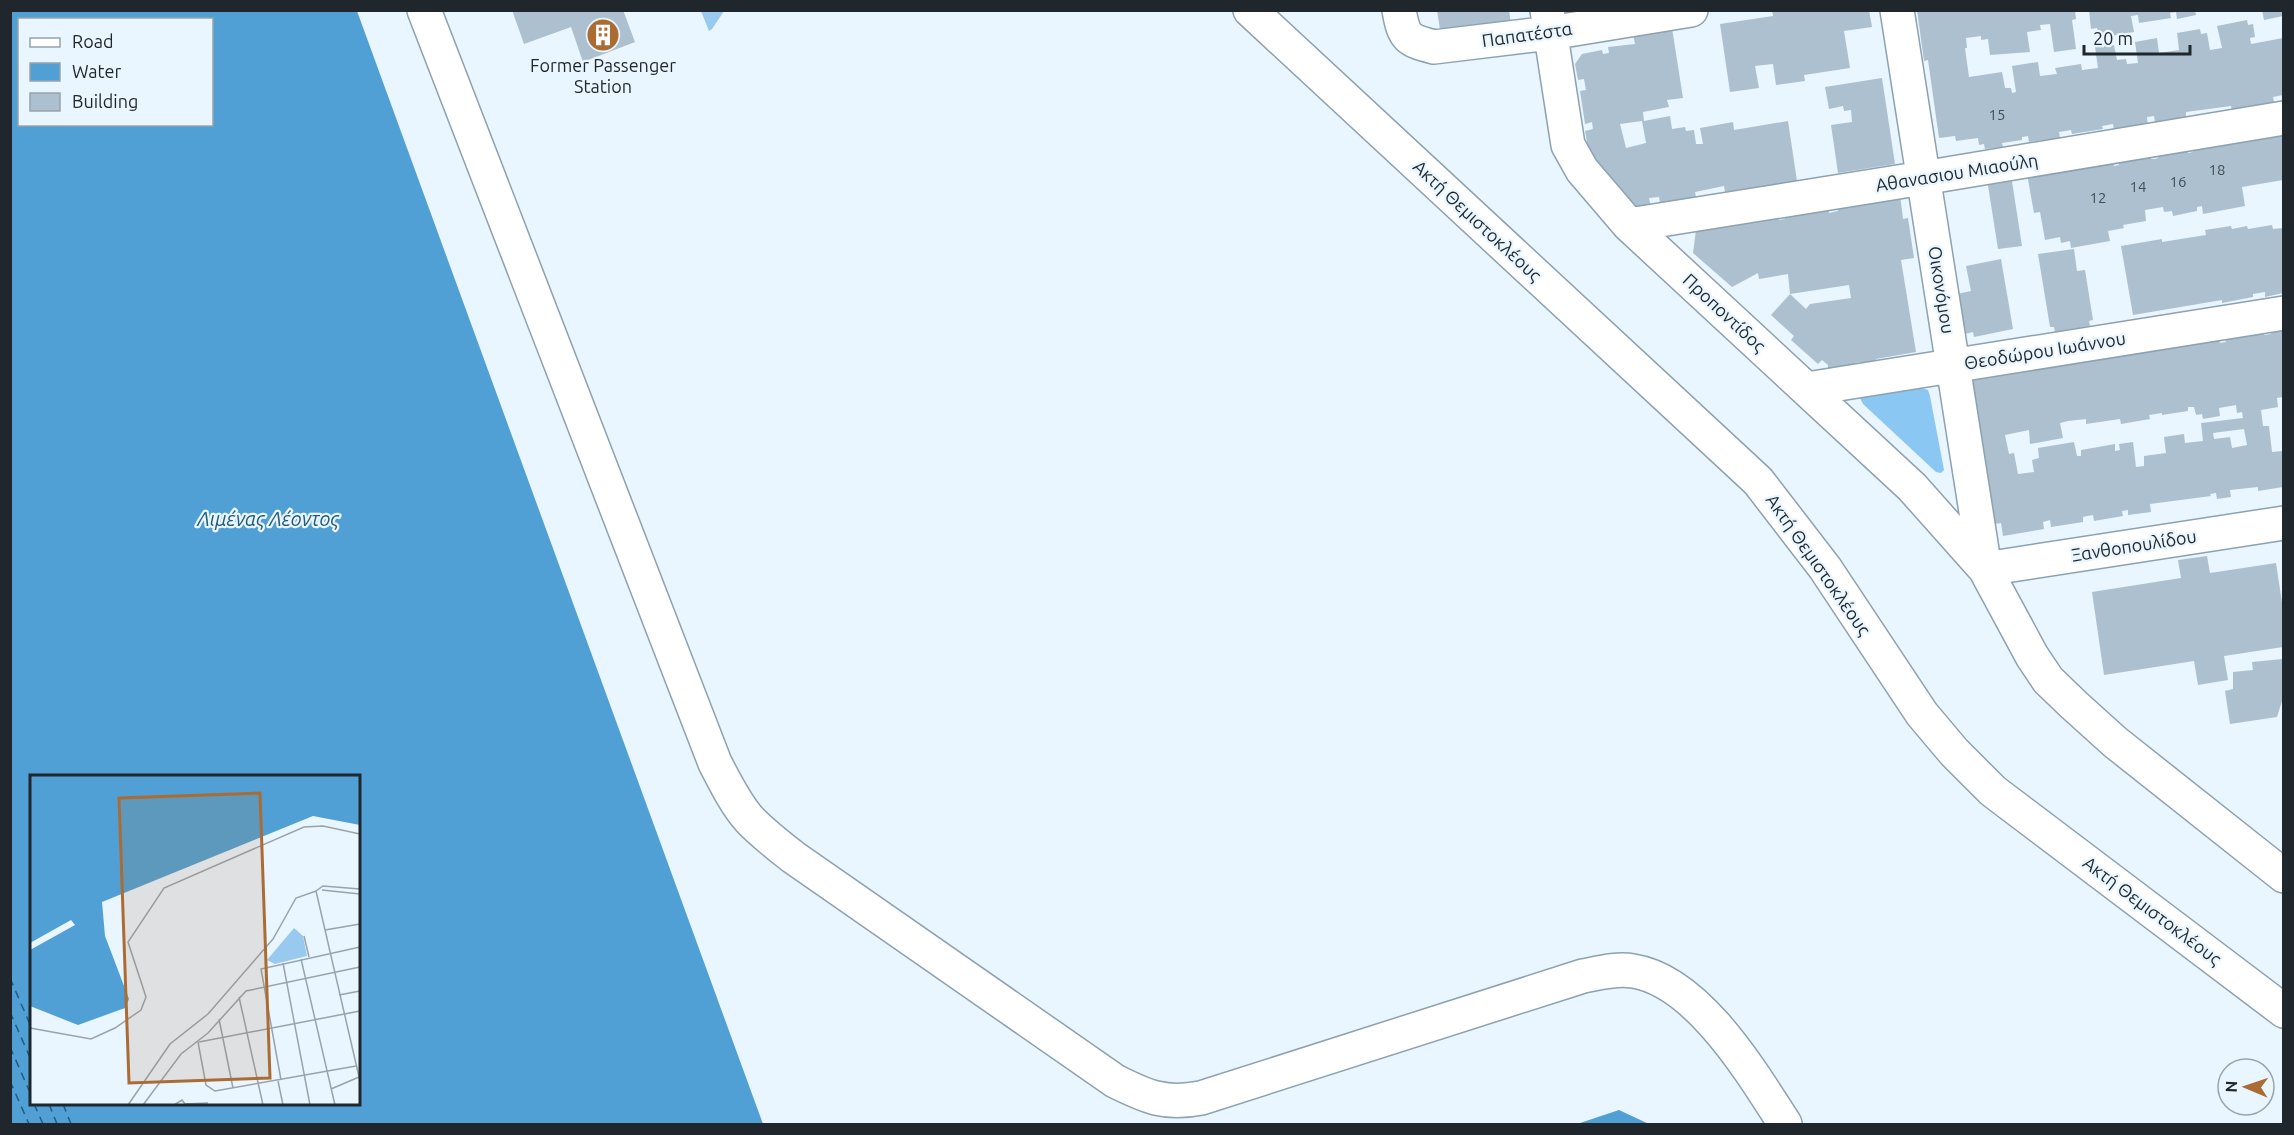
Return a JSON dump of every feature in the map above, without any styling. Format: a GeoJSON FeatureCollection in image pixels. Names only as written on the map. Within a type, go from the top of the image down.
{"type":"FeatureCollection","features":[{"type":"Feature","properties":{"kind":"street"},"geometry":{"type":"LineString","coordinates":[[424,10],[715,763],[732,796],[749,819],[769,838],[1115,1081],[1159,1100],[1180,1102],[1201,1098],[1583,976],[1609,971],[1633,970],[1673,986],[1707,1015],[1743,1062],[1785,1125]]}},
{"type":"Feature","properties":{"kind":"street","name":"Ακτή Θεμιστοκλέους"},"geometry":{"type":"LineString","coordinates":[[1250,10],[1758,481],[1824,568],[1922,714],[1954,752],[1993,790],[2283,1011]]}},
{"type":"Feature","properties":{"kind":"street","name":"Παπατέστα"},"geometry":{"type":"LineString","coordinates":[[1401,21],[1416,42],[1434,47],[1549,22],[1691,10]]}},
{"type":"Feature","properties":{"kind":"street","name":"Οικονόμου"},"geometry":{"type":"LineString","coordinates":[[1897,10],[1985,569]]}},
{"type":"Feature","properties":{"kind":"street","name":"Προποντίδος"},"geometry":{"type":"LineString","coordinates":[[1549,22],[1568,145],[1582,170],[1629,225],[1912,487],[1985,569]]}},
{"type":"Feature","properties":{"kind":"street","name":"Αθανασιου Μιαούλη"},"geometry":{"type":"LineString","coordinates":[[1629,225],[2283,118]]}},
{"type":"Feature","properties":{"kind":"street","name":"Θεοδώρου Ιωάννου"},"geometry":{"type":"LineString","coordinates":[[1807,389],[2283,313]]}},
{"type":"Feature","properties":{"kind":"street","name":"Ξανθοπουλίδου"},"geometry":{"type":"LineString","coordinates":[[1985,569],[2283,523]]}},
{"type":"Feature","properties":{"kind":"street"},"geometry":{"type":"LineString","coordinates":[[1985,569],[2014,626],[2048,680],[2115,741],[2283,876]]}},
{"type":"Feature","properties":{"kind":"shaded area"},"geometry":{"type":"Polygon","coordinates":[[[701,10],[724,11],[709,31],[701,10]]]}},
{"type":"Feature","properties":{"kind":"shaded area"},"geometry":{"type":"Polygon","coordinates":[[[1922,388],[1928,390],[1930,396],[1944,470],[1941,473],[1936,472],[1863,404],[1860,398],[1922,388]]]}},
{"type":"Feature","properties":{"kind":"water","name":"Λιμένας Λέοντος"},"geometry":{"type":"Polygon","coordinates":[[[10,11],[357,11],[763,1124],[11,1124],[10,11]]]}},
{"type":"Feature","properties":{"kind":"water"},"geometry":{"type":"Polygon","coordinates":[[[1619,1110],[1649,1124],[1577,1124],[1619,1110]]]}},
{"type":"Feature","properties":{"kind":"building","name":"Former Passenger Station"},"geometry":{"type":"Polygon","coordinates":[[[512,10],[623,10],[635,42],[583,62],[571,27],[524,44],[512,10]]]}},
{"type":"Feature","properties":{"kind":"building"},"geometry":{"type":"Polygon","coordinates":[[[1437,10],[1509,10],[1511,24],[1441,36],[1437,10]]]}},
{"type":"Feature","properties":{"kind":"building"},"geometry":{"type":"Polygon","coordinates":[[[1869,10],[1872,27],[1844,31],[1850,68],[1804,75],[1805,81],[1776,85],[1773,64],[1755,66],[1759,88],[1730,92],[1720,24],[1773,16],[1772,11],[1869,10]]]}},
{"type":"Feature","properties":{"kind":"building"},"geometry":{"type":"Polygon","coordinates":[[[1917,10],[2075,10],[2076,19],[2072,20],[2076,49],[2054,52],[2050,24],[2040,25],[2041,30],[2027,32],[2030,52],[1990,55],[1988,39],[1981,40],[1981,36],[1966,38],[1969,77],[2002,72],[2005,88],[2011,88],[2012,93],[2016,92],[2012,66],[2038,62],[2040,76],[2057,74],[2055,68],[2081,64],[2082,70],[2098,68],[2095,47],[2114,45],[2117,60],[2126,59],[2127,64],[2138,63],[2135,42],[2157,38],[2159,53],[2179,50],[2177,33],[2200,29],[2201,34],[2207,33],[2210,50],[2222,48],[2217,26],[2247,20],[2248,25],[2253,24],[2255,37],[2250,38],[2251,44],[2283,38],[2283,95],[2273,97],[2274,102],[2232,110],[2231,106],[2186,112],[2186,117],[2155,122],[2154,116],[2147,117],[2148,126],[2114,131],[2113,124],[2102,126],[2103,129],[2072,134],[2071,130],[2059,132],[2060,138],[2029,142],[2028,136],[2022,137],[2022,140],[2002,143],[2003,147],[1985,149],[1984,144],[1979,145],[1978,138],[1956,141],[1955,136],[1939,138],[1928,60],[1924,61],[1917,10]]]}},
{"type":"Feature","properties":{"kind":"building"},"geometry":{"type":"Polygon","coordinates":[[[2089,10],[2195,10],[2196,15],[2177,19],[2176,12],[2170,13],[2171,18],[2139,23],[2138,15],[2131,16],[2134,32],[2110,36],[2110,33],[2098,34],[2097,28],[2091,29],[2089,10]]]}},
{"type":"Feature","properties":{"kind":"building"},"geometry":{"type":"Polygon","coordinates":[[[2262,10],[2283,10],[2283,16],[2264,20],[2262,10]]]}},
{"type":"Feature","properties":{"kind":"building"},"geometry":{"type":"Polygon","coordinates":[[[1672,28],[1683,98],[1667,100],[1669,107],[1643,112],[1644,121],[1670,116],[1672,129],[1685,127],[1686,131],[1694,130],[1696,144],[1703,144],[1700,128],[1733,122],[1734,130],[1788,121],[1797,181],[1725,192],[1724,186],[1695,192],[1696,197],[1660,203],[1659,197],[1649,198],[1651,207],[1638,209],[1592,171],[1585,131],[1593,129],[1592,122],[1585,124],[1580,91],[1586,90],[1584,79],[1578,80],[1575,64],[1582,54],[1602,50],[1603,54],[1609,53],[1608,47],[1635,44],[1633,34],[1672,28]],[[1642,121],[1620,124],[1626,148],[1646,143],[1642,121]]]}},
{"type":"Feature","properties":{"kind":"building"},"geometry":{"type":"Polygon","coordinates":[[[1882,78],[1895,164],[1838,173],[1831,125],[1852,122],[1851,110],[1844,111],[1843,106],[1829,109],[1825,87],[1882,78]]]}},
{"type":"Feature","properties":{"kind":"building"},"geometry":{"type":"Polygon","coordinates":[[[2283,130],[2283,180],[2242,187],[2245,206],[2203,214],[2202,206],[2197,207],[2197,211],[2173,216],[2172,211],[2164,212],[2163,207],[2145,210],[2146,221],[2123,225],[2124,228],[2108,231],[2110,241],[2071,248],[2070,241],[2061,243],[2060,237],[2045,240],[2040,212],[2034,213],[2027,174],[2066,167],[2067,171],[2073,171],[2072,167],[2112,160],[2114,166],[2119,165],[2117,159],[2150,153],[2151,159],[2155,159],[2158,158],[2157,153],[2187,147],[2188,153],[2193,152],[2192,147],[2283,130]]]}},
{"type":"Feature","properties":{"kind":"building"},"geometry":{"type":"Polygon","coordinates":[[[2011,175],[2022,246],[1998,249],[1987,179],[2011,175]]]}},
{"type":"Feature","properties":{"kind":"building"},"geometry":{"type":"Polygon","coordinates":[[[1900,195],[1903,219],[1908,218],[1914,258],[1901,260],[1916,352],[1876,359],[1877,364],[1862,366],[1861,362],[1855,363],[1856,371],[1828,376],[1828,365],[1822,360],[1818,364],[1791,340],[1794,336],[1771,315],[1790,294],[1788,274],[1759,279],[1758,273],[1732,287],[1693,253],[1696,230],[1778,216],[1779,220],[1785,219],[1784,213],[1828,206],[1829,213],[1838,211],[1837,205],[1900,195]],[[1849,285],[1790,294],[1806,309],[1810,304],[1851,298],[1849,285]]]}},
{"type":"Feature","properties":{"kind":"building"},"geometry":{"type":"Polygon","coordinates":[[[2272,225],[2273,229],[2283,228],[2283,293],[2265,297],[2265,292],[2253,294],[2253,297],[2222,303],[2222,300],[2133,315],[2121,246],[2206,235],[2205,230],[2231,226],[2232,229],[2247,226],[2248,229],[2272,225]]]}},
{"type":"Feature","properties":{"kind":"building"},"geometry":{"type":"Polygon","coordinates":[[[2074,249],[2077,271],[2085,270],[2093,320],[2089,321],[2090,326],[2055,332],[2054,327],[2050,327],[2038,254],[2074,249]]]}},
{"type":"Feature","properties":{"kind":"building"},"geometry":{"type":"Polygon","coordinates":[[[2001,259],[2013,329],[1974,337],[1973,332],[1965,334],[1957,294],[1971,291],[1966,266],[2001,259]]]}},
{"type":"Feature","properties":{"kind":"building"},"geometry":{"type":"Polygon","coordinates":[[[2283,325],[2283,397],[2277,398],[2278,407],[2261,410],[2263,426],[2269,426],[2272,452],[2283,451],[2283,487],[2258,491],[2258,487],[2230,490],[2231,497],[2217,499],[2216,493],[2210,494],[2211,496],[2150,504],[2151,512],[2128,515],[2128,510],[2122,511],[2123,516],[2094,521],[2093,515],[2083,517],[2083,522],[2051,527],[2050,520],[2043,522],[2044,529],[2003,536],[2001,523],[1995,524],[1968,377],[2172,345],[2173,348],[2189,345],[2188,341],[2218,336],[2220,343],[2226,342],[2225,337],[2263,331],[2264,335],[2271,334],[2270,327],[2283,325]],[[2236,405],[2219,408],[2220,416],[2203,419],[2202,414],[2196,415],[2194,407],[2188,407],[2188,411],[2149,415],[2150,419],[2121,424],[2120,419],[2086,424],[2086,419],[2068,421],[2060,423],[2063,438],[2030,444],[2029,430],[2005,435],[2009,454],[2014,453],[2018,474],[2034,472],[2032,460],[2039,458],[2038,448],[2074,442],[2077,456],[2081,456],[2081,450],[2115,444],[2115,451],[2120,450],[2119,444],[2133,442],[2136,467],[2144,466],[2144,456],[2166,453],[2164,437],[2184,434],[2185,443],[2203,441],[2201,423],[2243,418],[2242,412],[2237,413],[2236,405]],[[2244,429],[2213,433],[2214,439],[2230,437],[2232,448],[2247,445],[2244,429]]]}},
{"type":"Feature","properties":{"kind":"building"},"geometry":{"type":"Polygon","coordinates":[[[2207,556],[2210,573],[2276,563],[2283,609],[2283,647],[2224,656],[2228,680],[2198,685],[2194,661],[2104,675],[2092,592],[2181,578],[2178,560],[2207,556]]]}},
{"type":"Feature","properties":{"kind":"building"},"geometry":{"type":"Polygon","coordinates":[[[2283,659],[2283,698],[2277,717],[2230,724],[2225,691],[2233,689],[2233,672],[2253,670],[2252,662],[2283,659]]]}},
{"type":"Feature","properties":{"kind":"ferry route"},"geometry":{"type":"LineString","coordinates":[[10,978],[30,1024]]}},
{"type":"Feature","properties":{"kind":"ferry route"},"geometry":{"type":"LineString","coordinates":[[10,1012],[30,1057]]}},
{"type":"Feature","properties":{"kind":"ferry route"},"geometry":{"type":"LineString","coordinates":[[10,1047],[30,1092]]}},
{"type":"Feature","properties":{"kind":"ferry route"},"geometry":{"type":"LineString","coordinates":[[10,1081],[29,1124]]}},
{"type":"Feature","properties":{"kind":"ferry route"},"geometry":{"type":"LineString","coordinates":[[34,1105],[43,1124]]}},
{"type":"Feature","properties":{"kind":"ferry route"},"geometry":{"type":"LineString","coordinates":[[49,1105],[57,1124]]}},
{"type":"Feature","properties":{"kind":"ferry route"},"geometry":{"type":"LineString","coordinates":[[63,1105],[71,1124]]}},
{"type":"Feature","properties":{"kind":"place","name":"Former Passenger Station"},"geometry":{"type":"Point","coordinates":[603,35]}}]}
